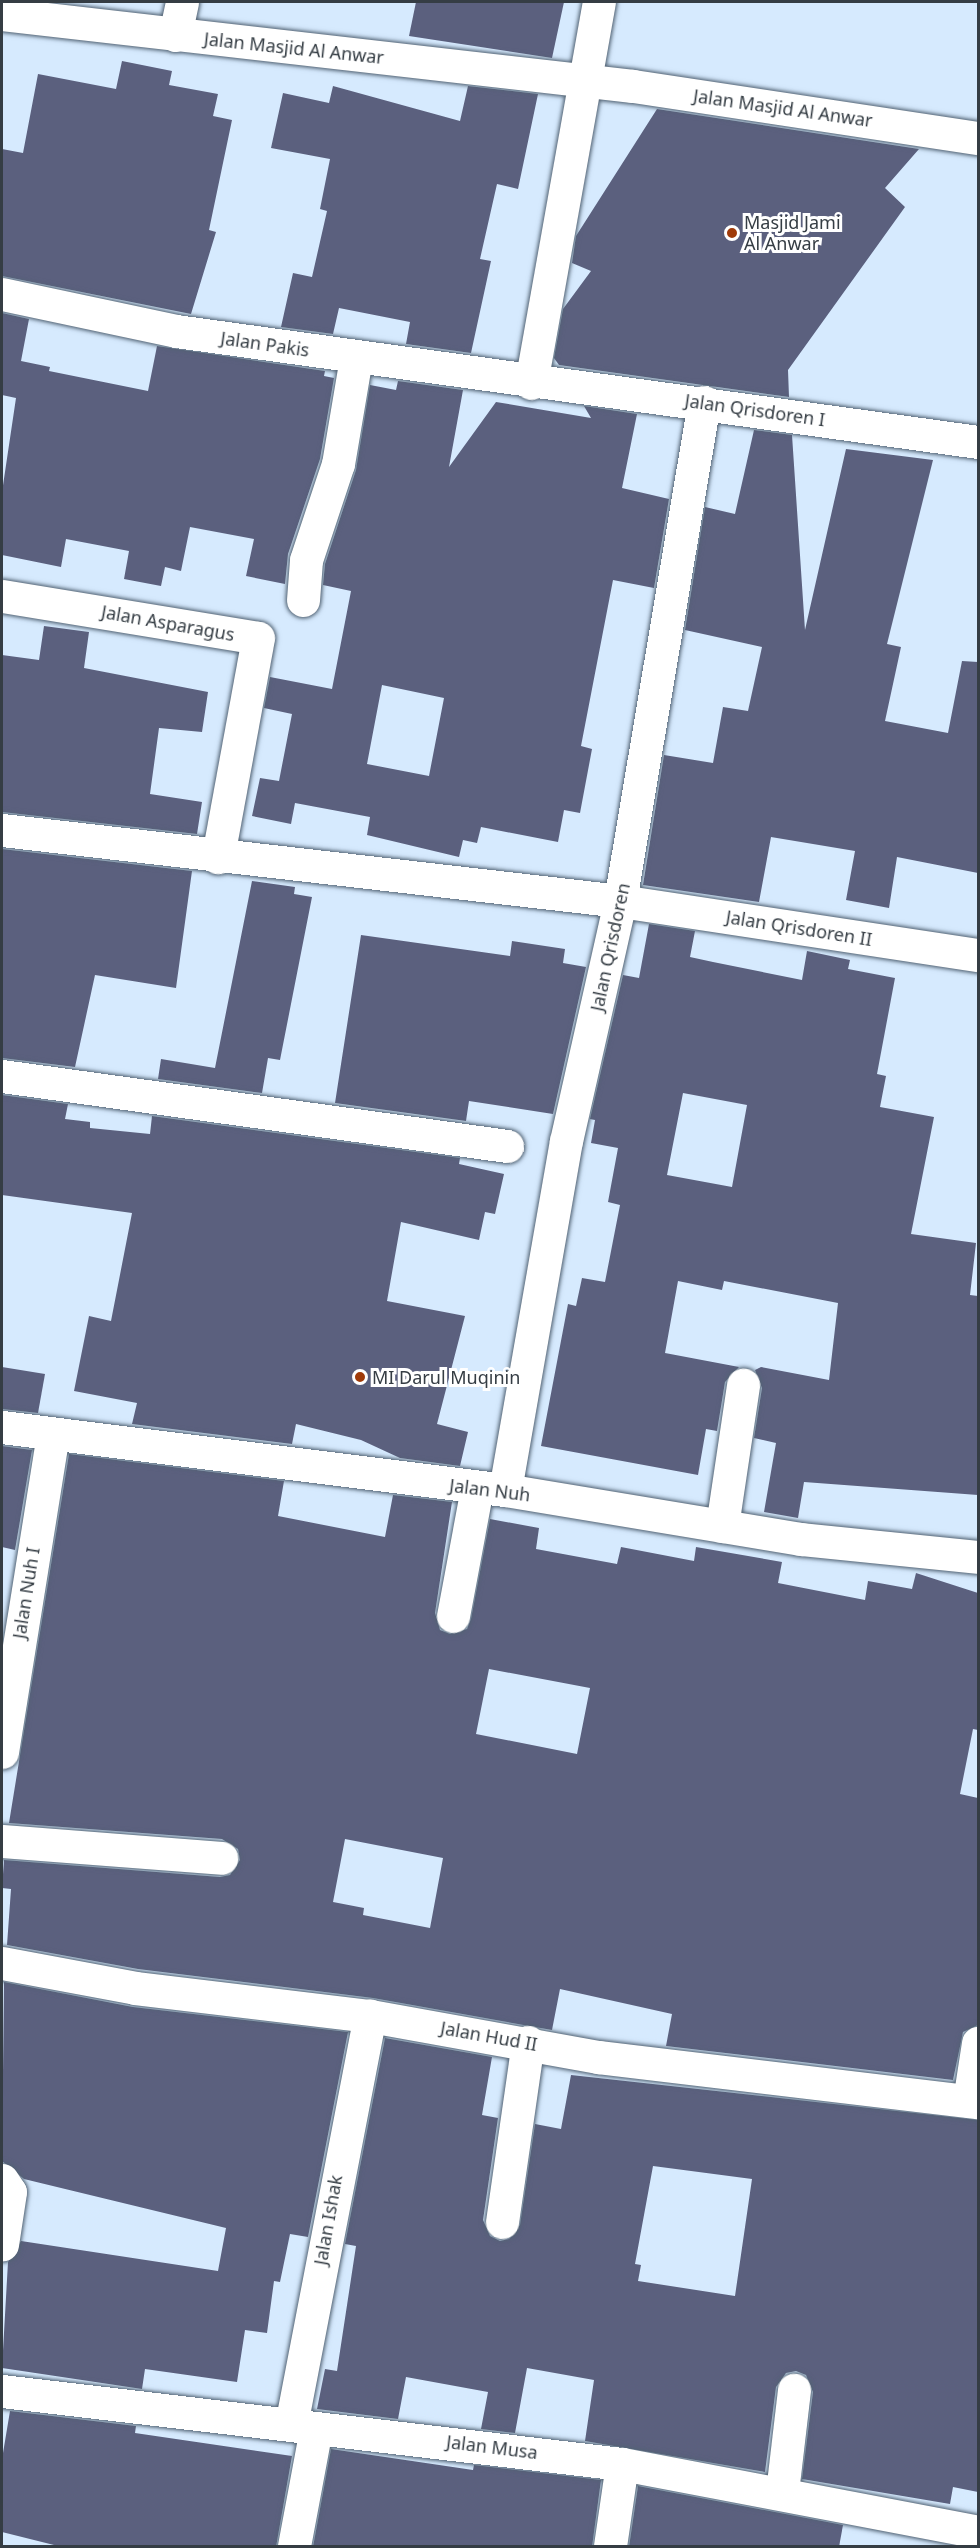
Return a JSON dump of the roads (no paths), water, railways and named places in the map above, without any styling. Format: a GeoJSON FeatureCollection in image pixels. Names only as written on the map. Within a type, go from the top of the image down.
{"type":"FeatureCollection","features":[{"type":"Feature","properties":{"kind":"street"},"geometry":{"type":"LineString","coordinates":[[175,35],[182,2]]}},
{"type":"Feature","properties":{"kind":"street"},"geometry":{"type":"LineString","coordinates":[[531,383],[587,81],[599,2]]}},
{"type":"Feature","properties":{"kind":"street","name":"Jalan Masjid Al Anwar"},"geometry":{"type":"LineString","coordinates":[[2,14],[587,81],[978,138]]}},
{"type":"Feature","properties":{"kind":"street","name":"Jalan Pakis"},"geometry":{"type":"LineString","coordinates":[[2,294],[176,331],[531,383]]}},
{"type":"Feature","properties":{"kind":"street"},"geometry":{"type":"LineString","coordinates":[[303,600],[306,560],[338,464],[356,357]]}},
{"type":"Feature","properties":{"kind":"street","name":"Jalan Qrisdoren I"},"geometry":{"type":"LineString","coordinates":[[531,383],[704,402],[978,442]]}},
{"type":"Feature","properties":{"kind":"street","name":"Jalan Qrisdoren"},"geometry":{"type":"LineString","coordinates":[[453,1616],[491,1489],[620,901],[704,402]]}},
{"type":"Feature","properties":{"kind":"street","name":"Jalan Asparagus"},"geometry":{"type":"LineString","coordinates":[[2,596],[258,638],[218,857]]}},
{"type":"Feature","properties":{"kind":"street"},"geometry":{"type":"LineString","coordinates":[[2,830],[218,857],[620,901]]}},
{"type":"Feature","properties":{"kind":"street","name":"Jalan Qrisdoren II"},"geometry":{"type":"LineString","coordinates":[[620,901],[978,955]]}},
{"type":"Feature","properties":{"kind":"street"},"geometry":{"type":"LineString","coordinates":[[2,1076],[507,1146]]}},
{"type":"Feature","properties":{"kind":"street"},"geometry":{"type":"LineString","coordinates":[[722,1526],[743,1385]]}},
{"type":"Feature","properties":{"kind":"street","name":"Jalan Nuh"},"geometry":{"type":"LineString","coordinates":[[2,1427],[491,1489],[722,1526],[978,1557]]}},
{"type":"Feature","properties":{"kind":"street","name":"Jalan Nuh I"},"geometry":{"type":"LineString","coordinates":[[2,1752],[53,1435]]}},
{"type":"Feature","properties":{"kind":"street"},"geometry":{"type":"LineString","coordinates":[[2,1841],[221,1858]]}},
{"type":"Feature","properties":{"kind":"street","name":"Jalan Hud II"},"geometry":{"type":"LineString","coordinates":[[2,1963],[135,1988],[370,2016],[528,2042],[598,2057],[974,2101]]}},
{"type":"Feature","properties":{"kind":"street","name":"Jalan Ishak"},"geometry":{"type":"LineString","coordinates":[[294,2547],[304,2427],[370,2016]]}},
{"type":"Feature","properties":{"kind":"street"},"geometry":{"type":"LineString","coordinates":[[502,2222],[528,2042]]}},
{"type":"Feature","properties":{"kind":"street"},"geometry":{"type":"LineString","coordinates":[[974,2101],[978,2043]]}},
{"type":"Feature","properties":{"kind":"street"},"geometry":{"type":"LineString","coordinates":[[2,2181],[10,2192],[2,2244]]}},
{"type":"Feature","properties":{"kind":"street"},"geometry":{"type":"LineString","coordinates":[[782,2492],[795,2390]]}},
{"type":"Feature","properties":{"kind":"street","name":"Jalan Musa"},"geometry":{"type":"LineString","coordinates":[[2,2391],[622,2464],[782,2492],[978,2532]]}},
{"type":"Feature","properties":{"kind":"street"},"geometry":{"type":"LineString","coordinates":[[610,2547],[622,2464]]}},
{"type":"Feature","properties":{"kind":"place","name":"Masjid Jami Al Anwar"},"geometry":{"type":"Point","coordinates":[732,233]}},
{"type":"Feature","properties":{"kind":"place","name":"MI Darul Muqinin"},"geometry":{"type":"Point","coordinates":[360,1377]}}]}
